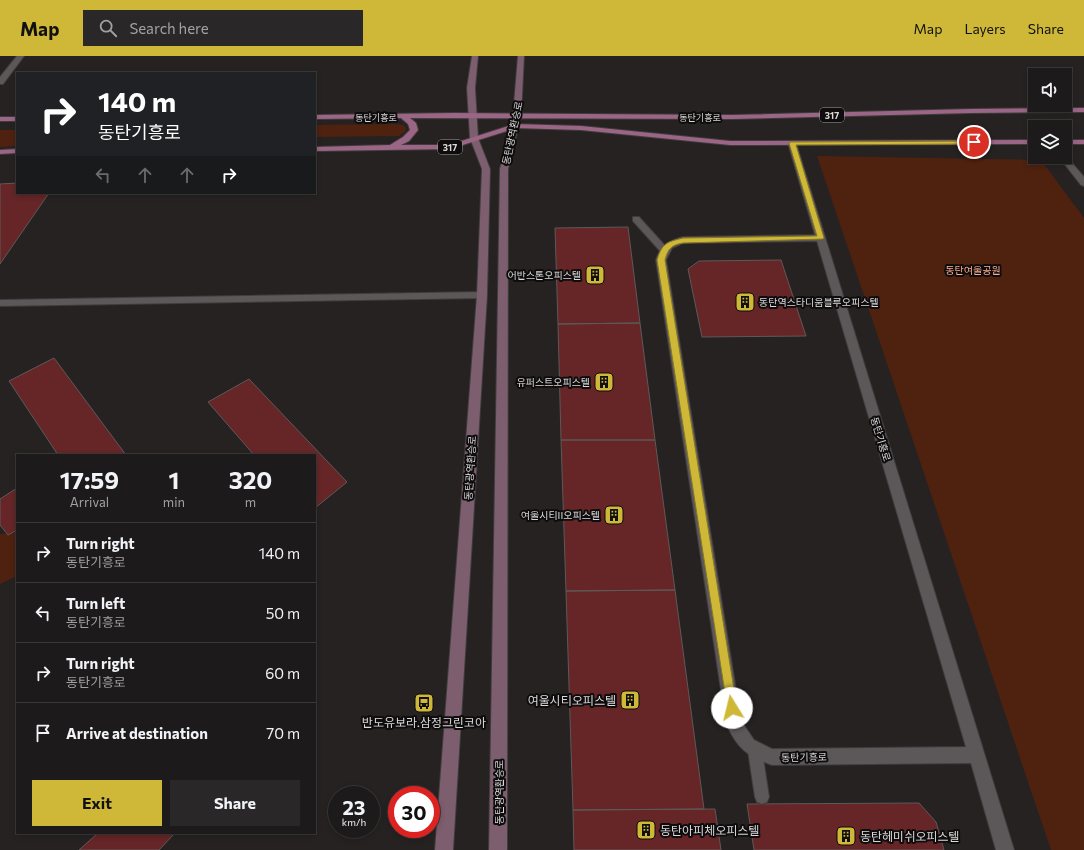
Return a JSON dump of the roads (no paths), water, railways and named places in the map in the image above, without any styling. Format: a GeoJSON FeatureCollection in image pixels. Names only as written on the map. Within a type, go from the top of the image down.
{"type":"FeatureCollection","features":[{"type":"Feature","properties":{"kind":"main road","name":"동탄기흥로"},"geometry":{"type":"LineString","coordinates":[[316,117],[733,117],[971,111],[1084,110]]}},
{"type":"Feature","properties":{"kind":"main road"},"geometry":{"type":"LineString","coordinates":[[391,148],[406,139],[414,130],[412,123],[404,117]]}},
{"type":"Feature","properties":{"kind":"main road"},"geometry":{"type":"LineString","coordinates":[[0,119],[16,119]]}},
{"type":"Feature","properties":{"kind":"main road","name":"317"},"geometry":{"type":"LineString","coordinates":[[316,149],[450,147],[515,126],[581,128],[730,142],[1028,142]]}},
{"type":"Feature","properties":{"kind":"main road"},"geometry":{"type":"LineString","coordinates":[[1072,142],[1084,142]]}},
{"type":"Feature","properties":{"kind":"main road"},"geometry":{"type":"LineString","coordinates":[[0,152],[16,152]]}},
{"type":"Feature","properties":{"kind":"street"},"geometry":{"type":"LineString","coordinates":[[0,82],[20,56]]}},
{"type":"Feature","properties":{"kind":"street","name":"동탄광역환승로"},"geometry":{"type":"LineString","coordinates":[[444,850],[482,295],[486,169],[474,138],[471,88],[475,56]]}},
{"type":"Feature","properties":{"kind":"street","name":"동탄광역환승로"},"geometry":{"type":"LineString","coordinates":[[498,850],[504,169],[517,116],[521,56]]}},
{"type":"Feature","properties":{"kind":"street","name":"동탄기흥로"},"geometry":{"type":"LineString","coordinates":[[792,143],[1005,850]]}},
{"type":"Feature","properties":{"kind":"street"},"geometry":{"type":"LineString","coordinates":[[1069,164],[1084,183]]}},
{"type":"Feature","properties":{"kind":"street"},"geometry":{"type":"LineString","coordinates":[[664,250],[671,243],[683,240],[821,238]]}},
{"type":"Feature","properties":{"kind":"street","name":"동탄기흥로"},"geometry":{"type":"LineString","coordinates":[[664,250],[661,260],[734,723],[743,740],[755,751],[772,757],[976,755]]}},
{"type":"Feature","properties":{"kind":"street"},"geometry":{"type":"LineString","coordinates":[[0,302],[482,295]]}},
{"type":"Feature","properties":{"kind":"lane"},"geometry":{"type":"LineString","coordinates":[[636,219],[664,250]]}},
{"type":"Feature","properties":{"kind":"lane"},"geometry":{"type":"LineString","coordinates":[[755,751],[762,797]]}},
{"type":"Feature","properties":{"kind":"place","name":"어반스톤오피스텔"},"geometry":{"type":"Point","coordinates":[595,275]}},
{"type":"Feature","properties":{"kind":"place","name":"동탄역스타디움블루오피스텔"},"geometry":{"type":"Point","coordinates":[745,302]}},
{"type":"Feature","properties":{"kind":"place","name":"유퍼스트오피스텔"},"geometry":{"type":"Point","coordinates":[604,382]}},
{"type":"Feature","properties":{"kind":"place","name":"여울시티II오피스텔"},"geometry":{"type":"Point","coordinates":[614,515]}},
{"type":"Feature","properties":{"kind":"place","name":"여울시티오피스텔"},"geometry":{"type":"Point","coordinates":[630,700]}},
{"type":"Feature","properties":{"kind":"place","name":"반도유보라.삼정그린코아"},"geometry":{"type":"Point","coordinates":[424,703]}},
{"type":"Feature","properties":{"kind":"place","name":"동탄아피체오피스텔"},"geometry":{"type":"Point","coordinates":[646,830]}},
{"type":"Feature","properties":{"kind":"place","name":"동탄헤미쉬오피스텔"},"geometry":{"type":"Point","coordinates":[846,836]}},
{"type":"Feature","properties":{"kind":"park label","name":"동탄여울공원"},"geometry":{"type":"Point","coordinates":[973,270]}}]}
